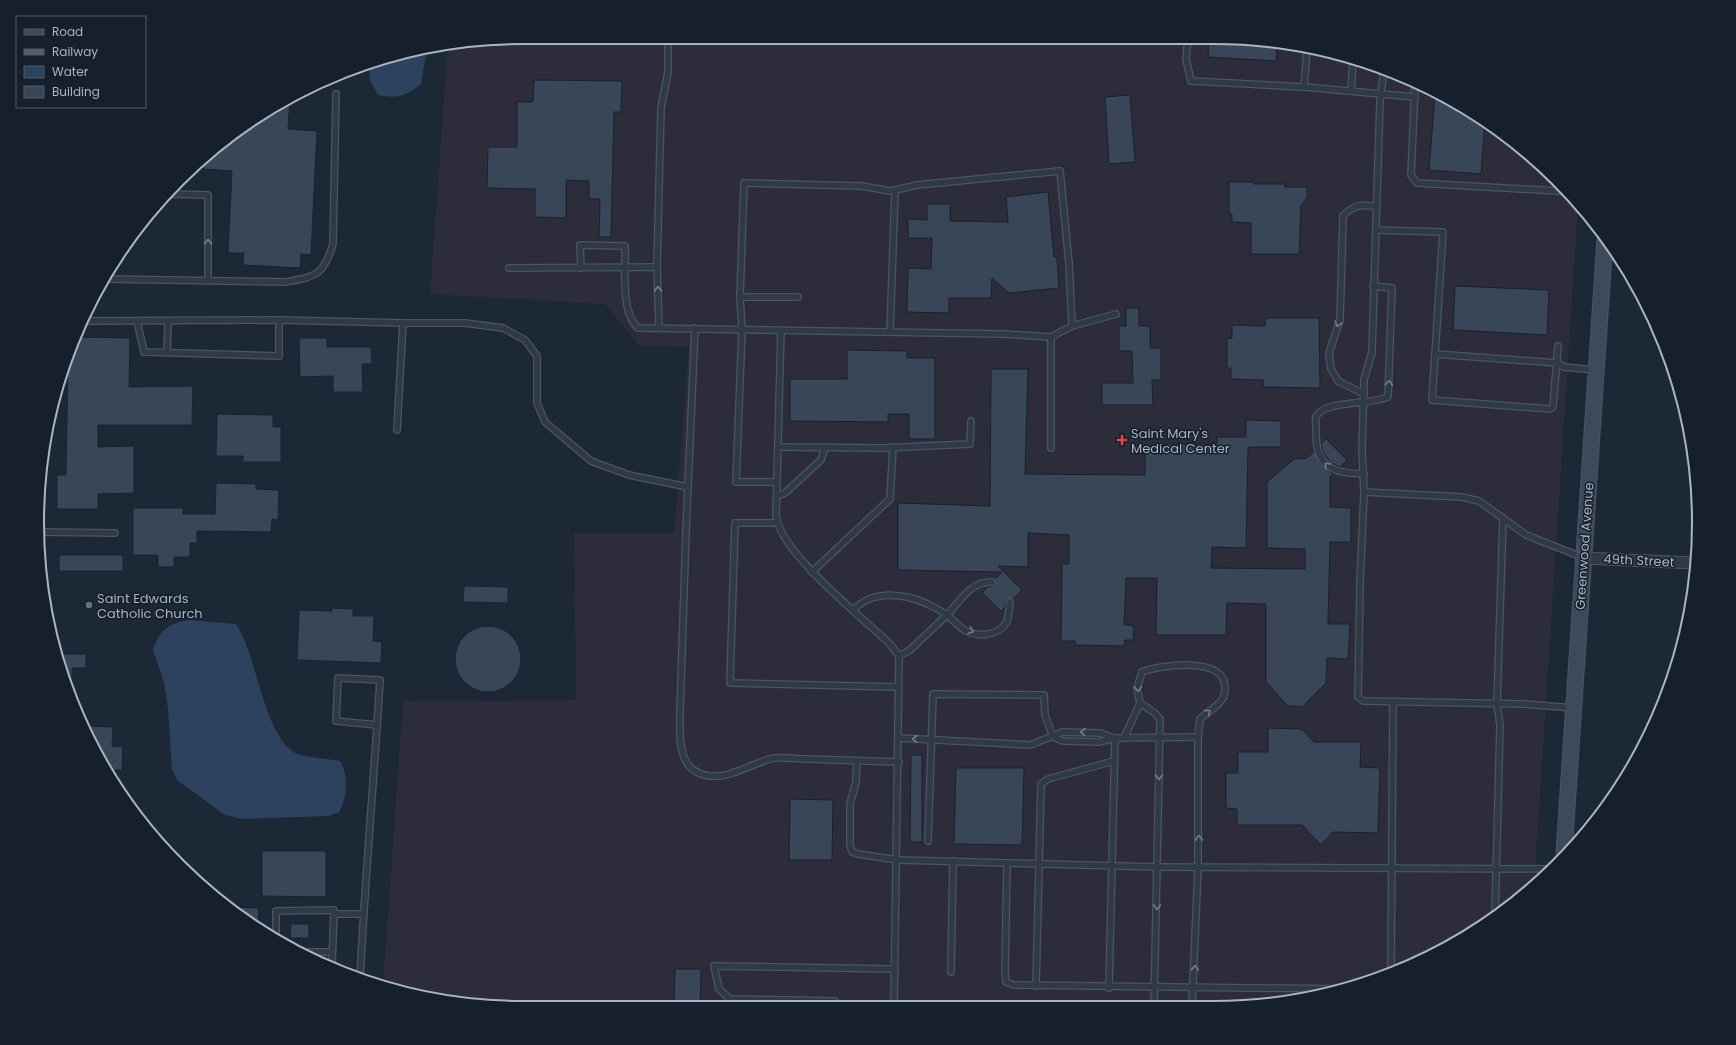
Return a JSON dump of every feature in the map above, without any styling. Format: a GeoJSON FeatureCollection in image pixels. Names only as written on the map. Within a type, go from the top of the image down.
{"type":"FeatureCollection","features":[{"type":"Feature","properties":{"kind":"main road","name":"Greenwood Avenue"},"geometry":{"type":"LineString","coordinates":[[1564,847],[1605,249]]}},
{"type":"Feature","properties":{"kind":"street","name":"49th Street"},"geometry":{"type":"LineString","coordinates":[[1583,558],[1690,563]]}},
{"type":"Feature","properties":{"kind":"lane"},"geometry":{"type":"LineString","coordinates":[[658,328],[657,267],[661,108],[668,72],[668,44]]}},
{"type":"Feature","properties":{"kind":"lane"},"geometry":{"type":"LineString","coordinates":[[1187,44],[1186,60],[1191,81],[1304,87],[1415,97]]}},
{"type":"Feature","properties":{"kind":"lane"},"geometry":{"type":"LineString","coordinates":[[1304,87],[1307,53]]}},
{"type":"Feature","properties":{"kind":"lane"},"geometry":{"type":"LineString","coordinates":[[1351,91],[1353,65]]}},
{"type":"Feature","properties":{"kind":"lane"},"geometry":{"type":"LineString","coordinates":[[1383,75],[1381,93],[1376,206],[1376,273],[1373,286],[1372,352],[1364,380],[1364,492],[1360,584],[1358,697],[1363,701],[1497,704],[1574,708]]}},
{"type":"Feature","properties":{"kind":"lane"},"geometry":{"type":"LineString","coordinates":[[1416,89],[1411,175],[1417,183],[1558,191]]}},
{"type":"Feature","properties":{"kind":"lane"},"geometry":{"type":"LineString","coordinates":[[111,279],[286,282],[313,277],[327,264],[333,244],[336,94]]}},
{"type":"Feature","properties":{"kind":"lane"},"geometry":{"type":"LineString","coordinates":[[777,482],[736,482],[742,330],[740,297],[744,183],[861,186],[876,190],[895,191],[917,185],[1060,171],[1069,263],[1072,326]]}},
{"type":"Feature","properties":{"kind":"lane"},"geometry":{"type":"LineString","coordinates":[[890,332],[895,191]]}},
{"type":"Feature","properties":{"kind":"lane"},"geometry":{"type":"LineString","coordinates":[[175,194],[208,195],[208,281]]}},
{"type":"Feature","properties":{"kind":"lane"},"geometry":{"type":"LineString","coordinates":[[1364,394],[1338,381],[1331,368],[1329,352],[1340,320],[1343,216],[1350,208],[1360,205],[1376,206]]}},
{"type":"Feature","properties":{"kind":"lane"},"geometry":{"type":"LineString","coordinates":[[1376,230],[1443,232],[1432,400],[1550,409],[1553,407],[1558,346]]}},
{"type":"Feature","properties":{"kind":"lane"},"geometry":{"type":"LineString","coordinates":[[581,268],[580,245],[625,246],[626,308],[632,323],[638,328],[1004,334],[1051,337],[1072,326],[1116,314]]}},
{"type":"Feature","properties":{"kind":"lane"},"geometry":{"type":"LineString","coordinates":[[509,268],[657,267]]}},
{"type":"Feature","properties":{"kind":"lane"},"geometry":{"type":"LineString","coordinates":[[1364,474],[1344,473],[1333,470],[1325,464],[1316,445],[1316,417],[1323,409],[1335,405],[1351,405],[1381,400],[1388,397],[1392,288],[1373,286]]}},
{"type":"Feature","properties":{"kind":"lane"},"geometry":{"type":"LineString","coordinates":[[740,297],[798,297]]}},
{"type":"Feature","properties":{"kind":"lane"},"geometry":{"type":"LineString","coordinates":[[137,321],[144,352],[279,356],[279,320]]}},
{"type":"Feature","properties":{"kind":"lane"},"geometry":{"type":"LineString","coordinates":[[88,321],[279,320],[465,323],[503,328],[525,340],[538,356],[537,403],[545,422],[591,461],[629,475],[688,488]]}},
{"type":"Feature","properties":{"kind":"lane"},"geometry":{"type":"LineString","coordinates":[[167,352],[168,321]]}},
{"type":"Feature","properties":{"kind":"lane"},"geometry":{"type":"LineString","coordinates":[[397,430],[403,323]]}},
{"type":"Feature","properties":{"kind":"lane"},"geometry":{"type":"LineString","coordinates":[[695,328],[680,734],[683,755],[687,764],[695,771],[709,775],[722,776],[738,772],[772,758],[898,762]]}},
{"type":"Feature","properties":{"kind":"lane"},"geometry":{"type":"LineString","coordinates":[[780,330],[777,523],[789,545],[812,572],[893,646],[899,656],[898,860],[894,1001]]}},
{"type":"Feature","properties":{"kind":"lane"},"geometry":{"type":"LineString","coordinates":[[1051,337],[1051,448]]}},
{"type":"Feature","properties":{"kind":"lane"},"geometry":{"type":"LineString","coordinates":[[1435,354],[1557,364],[1597,370]]}},
{"type":"Feature","properties":{"kind":"lane"},"geometry":{"type":"LineString","coordinates":[[778,447],[893,447],[970,444],[971,421]]}},
{"type":"Feature","properties":{"kind":"lane"},"geometry":{"type":"LineString","coordinates":[[812,572],[890,499],[893,447]]}},
{"type":"Feature","properties":{"kind":"lane"},"geometry":{"type":"LineString","coordinates":[[777,496],[785,493],[821,460],[825,448]]}},
{"type":"Feature","properties":{"kind":"lane"},"geometry":{"type":"LineString","coordinates":[[1364,492],[1462,497],[1479,501],[1526,535],[1583,558]]}},
{"type":"Feature","properties":{"kind":"lane"},"geometry":{"type":"LineString","coordinates":[[1495,909],[1500,725],[1497,704],[1503,518]]}},
{"type":"Feature","properties":{"kind":"lane"},"geometry":{"type":"LineString","coordinates":[[777,523],[735,523],[730,683],[899,687]]}},
{"type":"Feature","properties":{"kind":"lane"},"geometry":{"type":"LineString","coordinates":[[44,532],[115,533]]}},
{"type":"Feature","properties":{"kind":"lane"},"geometry":{"type":"LineString","coordinates":[[899,656],[910,650],[947,615],[970,589],[984,582],[992,582]]}},
{"type":"Feature","properties":{"kind":"lane"},"geometry":{"type":"LineString","coordinates":[[853,609],[869,599],[888,596],[908,597],[935,607],[967,631],[979,634],[991,634],[1000,630],[1006,623],[1010,602]]}},
{"type":"Feature","properties":{"kind":"lane"},"geometry":{"type":"LineString","coordinates":[[1124,738],[1140,703],[1137,688],[1142,672],[1153,668],[1172,665],[1192,665],[1211,669],[1220,674],[1224,682],[1225,690],[1223,698],[1200,719],[1198,737],[1198,868],[1193,1001]]}},
{"type":"Feature","properties":{"kind":"lane"},"geometry":{"type":"LineString","coordinates":[[360,973],[363,914],[378,724],[380,680],[338,678],[336,721],[378,724]]}},
{"type":"Feature","properties":{"kind":"lane"},"geometry":{"type":"LineString","coordinates":[[928,841],[933,694],[1044,696],[1045,715],[1053,737],[1062,741],[1092,742],[1114,738],[1198,737]]}},
{"type":"Feature","properties":{"kind":"lane"},"geometry":{"type":"LineString","coordinates":[[1391,967],[1393,702]]}},
{"type":"Feature","properties":{"kind":"lane"},"geometry":{"type":"LineString","coordinates":[[1140,703],[1155,713],[1160,719],[1154,1001]]}},
{"type":"Feature","properties":{"kind":"lane"},"geometry":{"type":"LineString","coordinates":[[899,738],[1030,745],[1063,732],[1100,733],[1114,738]]}},
{"type":"Feature","properties":{"kind":"lane"},"geometry":{"type":"LineString","coordinates":[[1109,988],[1113,866],[1114,738]]}},
{"type":"Feature","properties":{"kind":"lane"},"geometry":{"type":"LineString","coordinates":[[857,761],[856,782],[850,804],[850,845],[852,852],[898,860],[1198,868],[1543,869]]}},
{"type":"Feature","properties":{"kind":"lane"},"geometry":{"type":"LineString","coordinates":[[1036,986],[1041,784],[1048,779],[1114,761]]}},
{"type":"Feature","properties":{"kind":"lane"},"geometry":{"type":"LineString","coordinates":[[951,972],[952,861]]}},
{"type":"Feature","properties":{"kind":"lane"},"geometry":{"type":"LineString","coordinates":[[1007,863],[1006,982],[1014,985],[1109,988],[1194,989],[1240,987],[1322,989]]}},
{"type":"Feature","properties":{"kind":"lane"},"geometry":{"type":"LineString","coordinates":[[276,932],[276,911],[334,910],[332,962]]}},
{"type":"Feature","properties":{"kind":"lane"},"geometry":{"type":"LineString","coordinates":[[334,914],[363,914]]}},
{"type":"Feature","properties":{"kind":"lane"},"geometry":{"type":"LineString","coordinates":[[311,952],[332,952]]}},
{"type":"Feature","properties":{"kind":"lane"},"geometry":{"type":"LineString","coordinates":[[835,1001],[730,999],[719,989],[714,966],[895,969]]}},
{"type":"Feature","properties":{"kind":"shaded area","name":"Saint Mary's Medical Center"},"geometry":{"type":"Polygon","coordinates":[[[522,44],[1245,45],[1307,53],[1337,60],[1397,80],[1425,93],[1453,108],[1505,143],[1552,184],[1578,212],[1535,877],[1505,902],[1453,937],[1397,965],[1337,985],[1307,992],[1245,1000],[522,1001],[460,997],[429,992],[383,980],[403,701],[576,700],[574,533],[674,533],[689,347],[639,345],[605,304],[430,294],[448,50],[491,45],[522,44]]]}},
{"type":"Feature","properties":{"kind":"water"},"geometry":{"type":"Polygon","coordinates":[[[426,54],[421,84],[406,94],[391,97],[378,95],[370,80],[369,69],[426,54]]]}},
{"type":"Feature","properties":{"kind":"water"},"geometry":{"type":"Polygon","coordinates":[[[188,620],[236,624],[244,638],[268,713],[275,729],[284,743],[295,753],[310,757],[340,761],[345,773],[346,786],[344,800],[339,812],[328,816],[242,819],[225,815],[177,780],[172,769],[168,709],[164,682],[153,650],[162,632],[170,626],[188,620]]]}},
{"type":"Feature","properties":{"kind":"building"},"geometry":{"type":"Polygon","coordinates":[[[1209,44],[1277,48],[1276,61],[1208,57],[1209,44]]]}},
{"type":"Feature","properties":{"kind":"building"},"geometry":{"type":"Polygon","coordinates":[[[534,80],[622,81],[621,112],[614,112],[611,237],[599,237],[600,199],[589,199],[589,181],[566,180],[566,218],[535,217],[535,189],[487,188],[488,147],[517,147],[517,102],[533,102],[534,80]]]}},
{"type":"Feature","properties":{"kind":"building"},"geometry":{"type":"Polygon","coordinates":[[[1130,95],[1135,162],[1109,164],[1105,97],[1130,95]]]}},
{"type":"Feature","properties":{"kind":"building"},"geometry":{"type":"Polygon","coordinates":[[[1435,98],[1453,108],[1484,129],[1481,174],[1429,170],[1435,98]]]}},
{"type":"Feature","properties":{"kind":"building"},"geometry":{"type":"Polygon","coordinates":[[[290,104],[288,129],[317,131],[311,255],[301,254],[300,268],[243,265],[244,253],[228,253],[232,171],[203,169],[203,167],[231,143],[290,104]]]}},
{"type":"Feature","properties":{"kind":"building"},"geometry":{"type":"Polygon","coordinates":[[[1229,182],[1254,182],[1254,184],[1285,184],[1285,187],[1307,187],[1307,198],[1301,205],[1299,254],[1251,254],[1251,223],[1232,222],[1232,214],[1229,214],[1229,182]]]}},
{"type":"Feature","properties":{"kind":"building"},"geometry":{"type":"Polygon","coordinates":[[[1048,192],[1054,257],[1057,257],[1059,288],[1009,293],[992,278],[991,298],[949,298],[949,313],[907,312],[908,268],[931,269],[932,238],[908,238],[908,219],[927,220],[927,204],[950,204],[950,221],[1008,222],[1006,197],[1048,192]]]}},
{"type":"Feature","properties":{"kind":"building"},"geometry":{"type":"Polygon","coordinates":[[[1455,286],[1549,290],[1547,335],[1453,330],[1455,286]]]}},
{"type":"Feature","properties":{"kind":"building"},"geometry":{"type":"Polygon","coordinates":[[[1126,308],[1139,308],[1139,326],[1150,326],[1150,348],[1161,348],[1161,380],[1152,380],[1153,405],[1102,405],[1102,383],[1133,383],[1132,351],[1119,351],[1119,326],[1126,326],[1126,308]]]}},
{"type":"Feature","properties":{"kind":"building"},"geometry":{"type":"Polygon","coordinates":[[[1266,318],[1319,318],[1320,388],[1263,387],[1264,380],[1231,379],[1231,368],[1227,368],[1227,339],[1232,338],[1232,325],[1265,326],[1266,318]]]}},
{"type":"Feature","properties":{"kind":"building"},"geometry":{"type":"Polygon","coordinates":[[[81,337],[130,338],[129,387],[193,386],[192,425],[98,425],[98,447],[134,446],[134,493],[98,494],[98,509],[57,509],[57,475],[66,475],[68,373],[81,337]]]}},
{"type":"Feature","properties":{"kind":"building"},"geometry":{"type":"Polygon","coordinates":[[[299,338],[327,338],[327,347],[371,347],[372,364],[362,364],[363,392],[333,392],[333,376],[300,377],[299,338]]]}},
{"type":"Feature","properties":{"kind":"building"},"geometry":{"type":"Polygon","coordinates":[[[847,350],[907,351],[907,358],[935,358],[935,439],[909,439],[909,414],[888,414],[888,422],[790,421],[790,379],[847,379],[847,350]]]}},
{"type":"Feature","properties":{"kind":"building"},"geometry":{"type":"Polygon","coordinates":[[[991,369],[1028,369],[1025,474],[1145,475],[1145,450],[1165,450],[1166,444],[1217,444],[1217,437],[1246,437],[1246,420],[1281,421],[1281,447],[1248,447],[1246,548],[1212,547],[1211,568],[1305,569],[1305,549],[1267,548],[1267,482],[1294,459],[1307,458],[1314,451],[1320,463],[1333,474],[1330,477],[1330,507],[1351,508],[1351,542],[1330,542],[1328,624],[1350,624],[1348,659],[1327,658],[1326,683],[1302,707],[1288,706],[1266,682],[1266,604],[1227,603],[1226,635],[1156,635],[1157,578],[1126,578],[1124,625],[1131,625],[1134,628],[1133,640],[1125,640],[1124,646],[1075,645],[1075,641],[1061,641],[1062,564],[1069,564],[1069,535],[1028,533],[1028,567],[998,566],[1022,590],[1013,599],[1007,599],[1005,607],[1001,611],[982,593],[988,587],[995,585],[995,579],[1002,572],[898,570],[898,503],[990,506],[991,369]]]}},
{"type":"Feature","properties":{"kind":"building"},"geometry":{"type":"Polygon","coordinates":[[[217,414],[273,415],[273,427],[281,427],[281,462],[243,462],[243,456],[216,456],[217,414]]]}},
{"type":"Feature","properties":{"kind":"building"},"geometry":{"type":"Polygon","coordinates":[[[1326,439],[1347,460],[1340,467],[1330,462],[1323,452],[1321,444],[1326,439]]]}},
{"type":"Feature","properties":{"kind":"building"},"geometry":{"type":"Polygon","coordinates":[[[216,483],[256,484],[256,489],[279,490],[278,520],[272,519],[271,532],[197,531],[197,543],[190,543],[190,557],[174,557],[174,567],[158,567],[158,555],[133,555],[133,508],[183,508],[183,514],[215,514],[216,483]]]}},
{"type":"Feature","properties":{"kind":"building"},"geometry":{"type":"Polygon","coordinates":[[[59,555],[123,555],[123,571],[59,571],[59,555]]]}},
{"type":"Feature","properties":{"kind":"building"},"geometry":{"type":"Polygon","coordinates":[[[464,586],[508,587],[508,603],[463,602],[464,586]]]}},
{"type":"Feature","properties":{"kind":"building"},"geometry":{"type":"Polygon","coordinates":[[[332,608],[353,609],[353,616],[374,616],[373,641],[382,642],[381,663],[297,660],[299,610],[332,611],[332,608]]]}},
{"type":"Feature","properties":{"kind":"building"},"geometry":{"type":"Polygon","coordinates":[[[481,626],[495,626],[507,631],[516,640],[521,652],[519,672],[512,683],[495,692],[481,692],[469,687],[460,678],[455,666],[455,652],[460,640],[469,631],[481,626]]]}},
{"type":"Feature","properties":{"kind":"building"},"geometry":{"type":"Polygon","coordinates":[[[62,654],[86,654],[86,668],[72,668],[72,684],[62,654]]]}},
{"type":"Feature","properties":{"kind":"building"},"geometry":{"type":"Polygon","coordinates":[[[89,726],[113,727],[112,746],[123,747],[122,770],[114,770],[108,762],[89,726]]]}},
{"type":"Feature","properties":{"kind":"building"},"geometry":{"type":"Polygon","coordinates":[[[1268,728],[1302,729],[1314,742],[1361,742],[1360,767],[1380,768],[1378,833],[1333,832],[1321,845],[1302,825],[1237,825],[1237,809],[1226,808],[1226,773],[1238,773],[1238,752],[1268,752],[1268,728]]]}},
{"type":"Feature","properties":{"kind":"building"},"geometry":{"type":"Polygon","coordinates":[[[911,755],[922,755],[922,842],[910,842],[911,755]]]}},
{"type":"Feature","properties":{"kind":"building"},"geometry":{"type":"Polygon","coordinates":[[[956,768],[1024,768],[1022,845],[954,844],[956,768]]]}},
{"type":"Feature","properties":{"kind":"building"},"geometry":{"type":"Polygon","coordinates":[[[790,799],[833,800],[832,860],[789,860],[790,799]]]}},
{"type":"Feature","properties":{"kind":"building"},"geometry":{"type":"Polygon","coordinates":[[[262,851],[326,851],[326,897],[262,896],[262,851]]]}},
{"type":"Feature","properties":{"kind":"building"},"geometry":{"type":"Polygon","coordinates":[[[239,907],[259,908],[258,921],[239,907]]]}},
{"type":"Feature","properties":{"kind":"building"},"geometry":{"type":"Polygon","coordinates":[[[291,924],[309,924],[309,938],[290,938],[291,924]]]}},
{"type":"Feature","properties":{"kind":"building"},"geometry":{"type":"Polygon","coordinates":[[[675,969],[701,969],[700,1001],[674,1001],[675,969]]]}},
{"type":"Feature","properties":{"kind":"place","name":"Saint Mary's Medical Center"},"geometry":{"type":"Point","coordinates":[1122,440]}},
{"type":"Feature","properties":{"kind":"place","name":"Saint Edwards Catholic Church"},"geometry":{"type":"Point","coordinates":[89,605]}}]}
